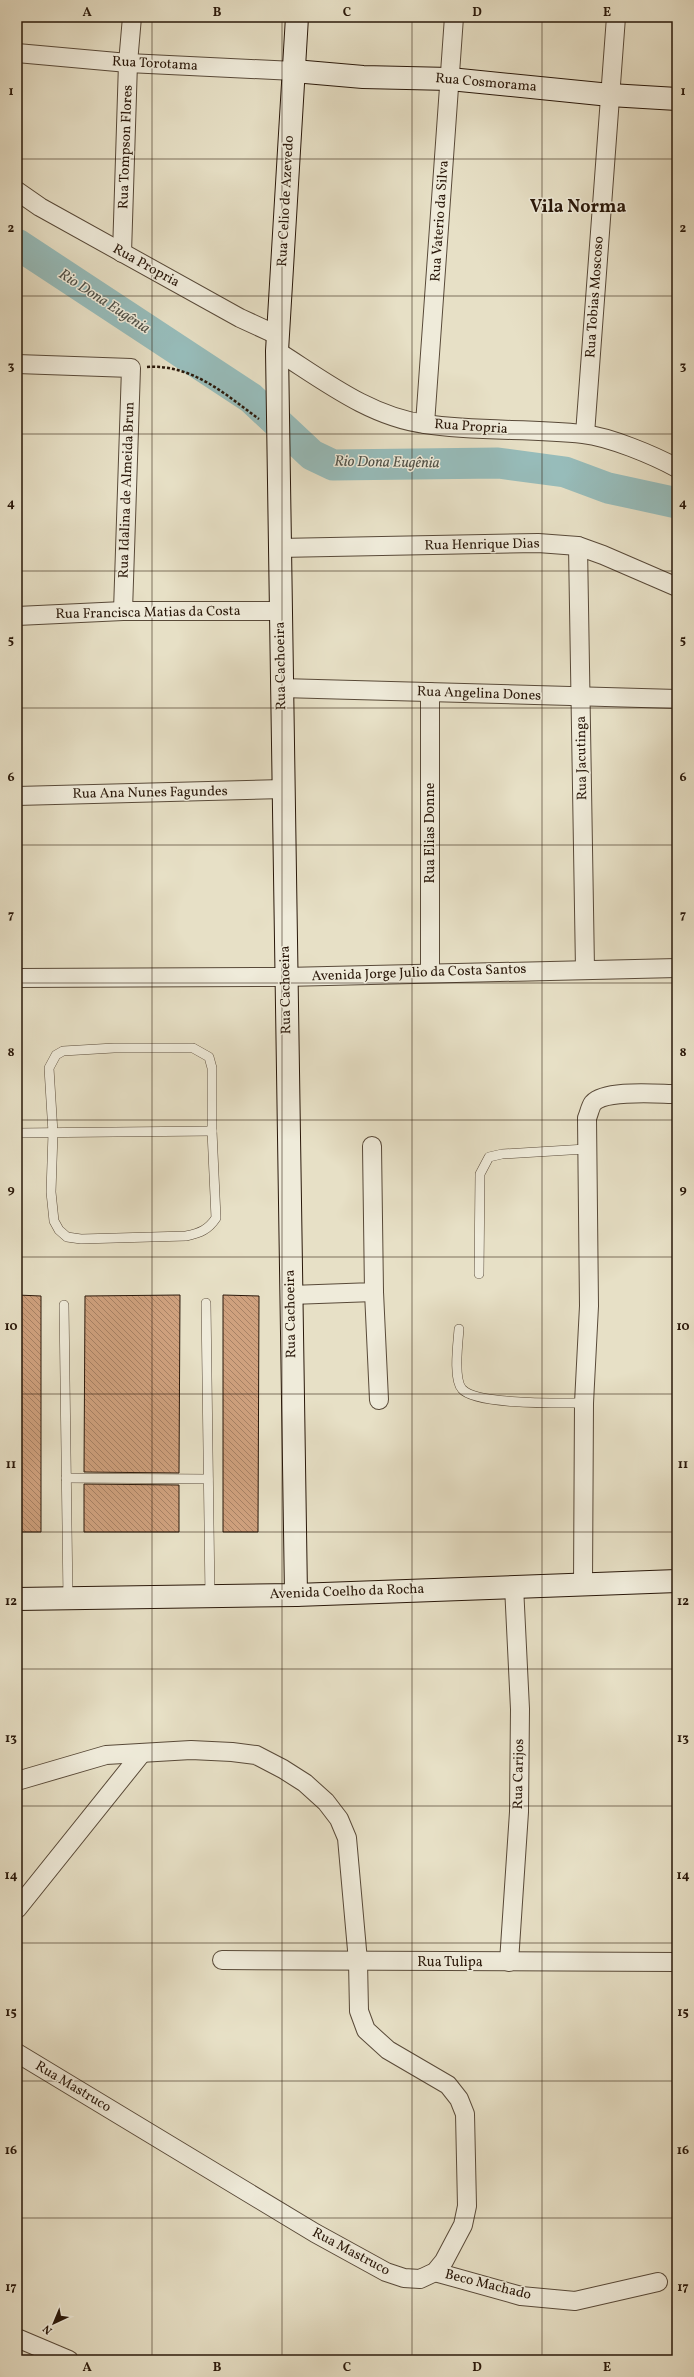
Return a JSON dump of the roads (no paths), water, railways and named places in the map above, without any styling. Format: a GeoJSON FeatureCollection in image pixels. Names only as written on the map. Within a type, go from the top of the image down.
{"type":"FeatureCollection","features":[{"type":"Feature","properties":{"kind":"main road","name":"Rua Celio de Azevedo"},"geometry":{"type":"LineString","coordinates":[[278,385],[277,343],[297,17]]}},
{"type":"Feature","properties":{"kind":"main road","name":"Rua Cosmorama"},"geometry":{"type":"LineString","coordinates":[[294,71],[363,77],[450,79],[610,95],[677,99]]}},
{"type":"Feature","properties":{"kind":"main road","name":"Rua Cachoeira"},"geometry":{"type":"LineString","coordinates":[[278,385],[281,688],[296,1595]]}},
{"type":"Feature","properties":{"kind":"main road","name":"Avenida Coelho da Rocha"},"geometry":{"type":"LineString","coordinates":[[17,1599],[296,1595],[677,1581]]}},
{"type":"Feature","properties":{"kind":"street","name":"Rua Tompson Flores"},"geometry":{"type":"LineString","coordinates":[[122,252],[128,63],[132,17]]}},
{"type":"Feature","properties":{"kind":"street","name":"Rua Vaterio da Silva"},"geometry":{"type":"LineString","coordinates":[[425,424],[454,17]]}},
{"type":"Feature","properties":{"kind":"street","name":"Rua Tobias Moscoso"},"geometry":{"type":"LineString","coordinates":[[585,434],[616,17]]}},
{"type":"Feature","properties":{"kind":"street","name":"Rua Torotama"},"geometry":{"type":"LineString","coordinates":[[17,53],[128,63],[294,71]]}},
{"type":"Feature","properties":{"kind":"street","name":"Rua Propria"},"geometry":{"type":"LineString","coordinates":[[17,191],[40,207],[240,318],[357,400],[388,415],[425,424],[585,434],[650,454],[677,468]]}},
{"type":"Feature","properties":{"kind":"street","name":"Rua Idalina de Almeida Brun"},"geometry":{"type":"LineString","coordinates":[[17,364],[132,368],[123,611]]}},
{"type":"Feature","properties":{"kind":"street","name":"Rua Henrique Dias"},"geometry":{"type":"LineString","coordinates":[[279,548],[538,543],[578,546],[603,555],[677,587]]}},
{"type":"Feature","properties":{"kind":"street","name":"Rua Jacutinga"},"geometry":{"type":"LineString","coordinates":[[578,546],[585,969]]}},
{"type":"Feature","properties":{"kind":"street","name":"Rua Francisca Matias da Costa"},"geometry":{"type":"LineString","coordinates":[[17,616],[123,611],[280,611]]}},
{"type":"Feature","properties":{"kind":"street","name":"Rua Angelina Dones"},"geometry":{"type":"LineString","coordinates":[[281,688],[677,699]]}},
{"type":"Feature","properties":{"kind":"street","name":"Rua Elias Donne"},"geometry":{"type":"LineString","coordinates":[[430,692],[430,973]]}},
{"type":"Feature","properties":{"kind":"street","name":"Rua Ana Nunes Fagundes"},"geometry":{"type":"LineString","coordinates":[[17,796],[283,789]]}},
{"type":"Feature","properties":{"kind":"street","name":"Avenida Jorge Julio da Costa Santos"},"geometry":{"type":"LineString","coordinates":[[17,978],[286,977],[677,968]]}},
{"type":"Feature","properties":{"kind":"street"},"geometry":{"type":"LineString","coordinates":[[583,1584],[584,1403],[588,1306],[587,1118],[592,1104],[602,1097],[630,1094],[677,1094]]}},
{"type":"Feature","properties":{"kind":"street"},"geometry":{"type":"LineString","coordinates":[[372,1146],[374,1292],[378,1400]]}},
{"type":"Feature","properties":{"kind":"street"},"geometry":{"type":"LineString","coordinates":[[291,1295],[374,1292]]}},
{"type":"Feature","properties":{"kind":"street","name":"Rua Carijos"},"geometry":{"type":"LineString","coordinates":[[509,1962],[519,1812],[520,1709],[514,1586]]}},
{"type":"Feature","properties":{"kind":"street"},"geometry":{"type":"LineString","coordinates":[[17,1781],[106,1755],[191,1750],[256,1755],[305,1783],[326,1802],[339,1819],[347,1838],[358,1961],[359,2011],[366,2030],[388,2050],[448,2085],[459,2099],[466,2114],[466,2206],[463,2225],[444,2261],[435,2272]]}},
{"type":"Feature","properties":{"kind":"street"},"geometry":{"type":"LineString","coordinates":[[17,1909],[142,1753]]}},
{"type":"Feature","properties":{"kind":"street","name":"Rua Tulipa"},"geometry":{"type":"LineString","coordinates":[[222,1960],[677,1962]]}},
{"type":"Feature","properties":{"kind":"street","name":"Rua Mastruco"},"geometry":{"type":"LineString","coordinates":[[17,2053],[315,2233],[386,2272],[404,2278],[420,2279],[435,2272]]}},
{"type":"Feature","properties":{"kind":"street","name":"Beco Machado"},"geometry":{"type":"LineString","coordinates":[[435,2272],[521,2296],[574,2301],[658,2282]]}},
{"type":"Feature","properties":{"kind":"street"},"geometry":{"type":"LineString","coordinates":[[17,2338],[69,2360]]}},
{"type":"Feature","properties":{"kind":"lane"},"geometry":{"type":"LineString","coordinates":[[114,1048],[193,1048],[209,1058],[212,1068],[212,1131],[216,1218],[210,1227],[201,1232],[186,1236],[81,1239],[67,1237],[59,1230],[54,1221],[51,1192],[53,1133],[49,1068],[56,1055],[63,1051],[114,1048]]}},
{"type":"Feature","properties":{"kind":"lane"},"geometry":{"type":"LineString","coordinates":[[17,1133],[212,1131]]}},
{"type":"Feature","properties":{"kind":"lane"},"geometry":{"type":"LineString","coordinates":[[479,1274],[480,1174],[489,1157],[502,1154],[586,1149]]}},
{"type":"Feature","properties":{"kind":"lane"},"geometry":{"type":"LineString","coordinates":[[206,1303],[210,1597]]}},
{"type":"Feature","properties":{"kind":"lane"},"geometry":{"type":"LineString","coordinates":[[64,1305],[68,1599]]}},
{"type":"Feature","properties":{"kind":"lane"},"geometry":{"type":"LineString","coordinates":[[459,1329],[457,1379],[461,1389],[470,1396],[494,1400],[584,1403]]}},
{"type":"Feature","properties":{"kind":"lane"},"geometry":{"type":"LineString","coordinates":[[66,1478],[208,1479]]}},
{"type":"Feature","properties":{"kind":"waterway","name":"Rio Dona Eugênia"},"geometry":{"type":"LineString","coordinates":[[17,244],[251,398],[312,455],[333,465],[498,463],[565,472],[608,488],[677,503]]}},
{"type":"Feature","properties":{"kind":"district","name":"Vila Norma"},"geometry":{"type":"Point","coordinates":[578,207]}}]}
